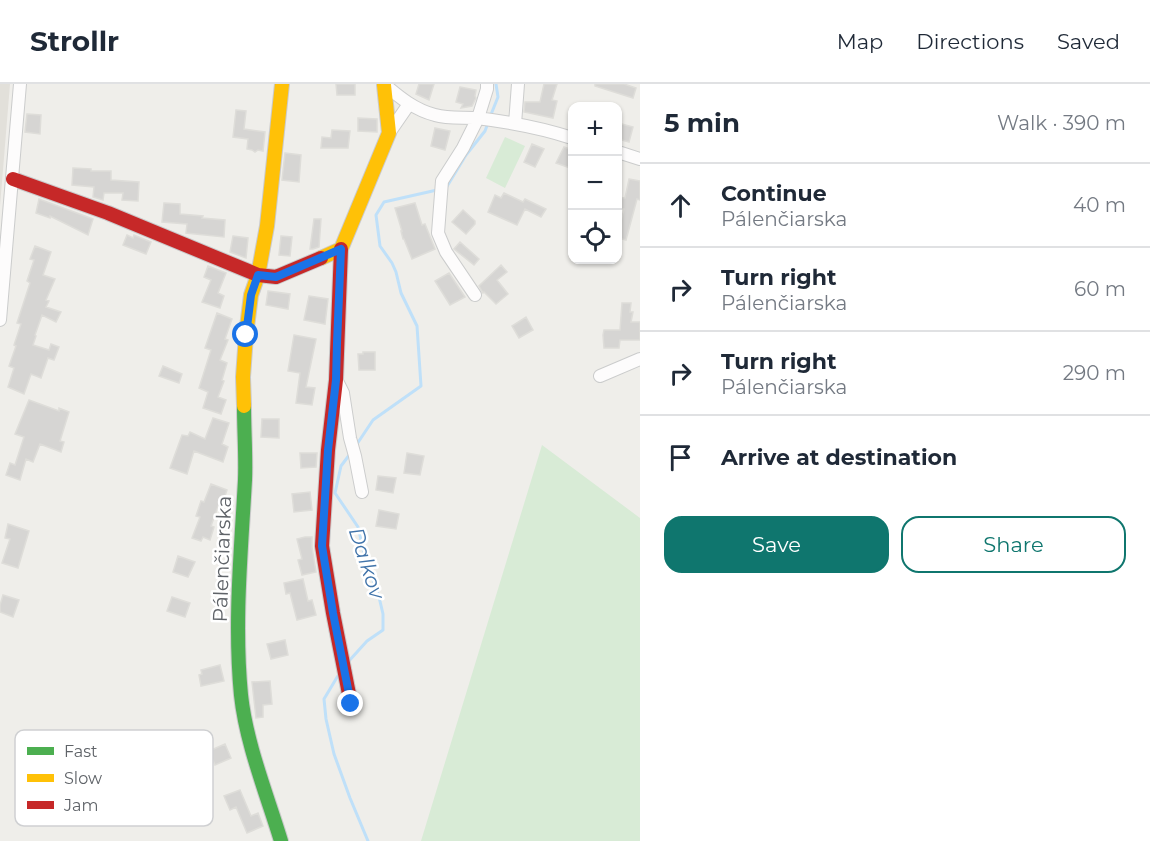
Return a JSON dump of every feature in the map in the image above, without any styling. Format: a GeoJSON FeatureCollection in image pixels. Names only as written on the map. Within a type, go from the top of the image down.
{"type":"FeatureCollection","features":[{"type":"Feature","properties":{"kind":"street"},"geometry":{"type":"LineString","coordinates":[[0,320],[20,84]]}},
{"type":"Feature","properties":{"kind":"street","name":"Pálenčiarska"},"geometry":{"type":"LineString","coordinates":[[281,841],[250,742],[241,697],[238,586],[245,477],[243,376],[251,295],[258,275],[267,226],[282,84]]}},
{"type":"Feature","properties":{"kind":"street"},"geometry":{"type":"LineString","coordinates":[[384,84],[409,104],[435,116],[515,124],[568,136]]}},
{"type":"Feature","properties":{"kind":"street"},"geometry":{"type":"LineString","coordinates":[[384,84],[389,133]]}},
{"type":"Feature","properties":{"kind":"street"},"geometry":{"type":"LineString","coordinates":[[475,295],[446,252],[438,233],[442,181],[463,148],[485,120],[487,84]]}},
{"type":"Feature","properties":{"kind":"street"},"geometry":{"type":"LineString","coordinates":[[515,124],[518,84]]}},
{"type":"Feature","properties":{"kind":"street"},"geometry":{"type":"LineString","coordinates":[[351,704],[322,546],[328,450],[336,380],[341,249],[389,133],[409,104]]}},
{"type":"Feature","properties":{"kind":"street"},"geometry":{"type":"LineString","coordinates":[[622,153],[640,159]]}},
{"type":"Feature","properties":{"kind":"street"},"geometry":{"type":"LineString","coordinates":[[13,179],[108,213],[258,275],[276,277],[341,249]]}},
{"type":"Feature","properties":{"kind":"street"},"geometry":{"type":"LineString","coordinates":[[600,376],[640,359]]}},
{"type":"Feature","properties":{"kind":"street"},"geometry":{"type":"LineString","coordinates":[[336,380],[343,393],[362,492]]}},
{"type":"Feature","properties":{"kind":"shaded area"},"geometry":{"type":"Polygon","coordinates":[[[0,84],[10,84],[0,206],[0,84]]]}},
{"type":"Feature","properties":{"kind":"green space"},"geometry":{"type":"Polygon","coordinates":[[[505,137],[525,146],[505,188],[486,178],[505,137]]]}},
{"type":"Feature","properties":{"kind":"green space"},"geometry":{"type":"Polygon","coordinates":[[[542,445],[640,518],[640,841],[421,841],[542,445]]]}},
{"type":"Feature","properties":{"kind":"building"},"geometry":{"type":"Polygon","coordinates":[[[336,84],[355,84],[355,95],[337,95],[336,84]]]}},
{"type":"Feature","properties":{"kind":"building"},"geometry":{"type":"Polygon","coordinates":[[[419,84],[434,84],[429,100],[416,94],[419,84]]]}},
{"type":"Feature","properties":{"kind":"building"},"geometry":{"type":"Polygon","coordinates":[[[544,84],[557,84],[552,100],[557,101],[553,118],[524,112],[525,102],[540,102],[544,84]]]}},
{"type":"Feature","properties":{"kind":"building"},"geometry":{"type":"Polygon","coordinates":[[[595,84],[624,84],[636,88],[633,98],[595,86],[595,84]]]}},
{"type":"Feature","properties":{"kind":"building"},"geometry":{"type":"Polygon","coordinates":[[[460,87],[476,90],[476,98],[472,106],[461,108],[463,104],[456,102],[460,87]]]}},
{"type":"Feature","properties":{"kind":"building"},"geometry":{"type":"Polygon","coordinates":[[[236,110],[246,111],[244,129],[265,132],[263,151],[255,152],[247,149],[248,139],[233,137],[236,110]]]}},
{"type":"Feature","properties":{"kind":"building"},"geometry":{"type":"Polygon","coordinates":[[[27,114],[41,115],[40,134],[25,132],[27,114]]]}},
{"type":"Feature","properties":{"kind":"building"},"geometry":{"type":"Polygon","coordinates":[[[358,118],[377,119],[377,132],[358,131],[358,118]]]}},
{"type":"Feature","properties":{"kind":"building"},"geometry":{"type":"Polygon","coordinates":[[[622,124],[633,127],[629,142],[622,140],[622,124]]]}},
{"type":"Feature","properties":{"kind":"building"},"geometry":{"type":"Polygon","coordinates":[[[435,128],[450,131],[445,150],[431,146],[435,128]]]}},
{"type":"Feature","properties":{"kind":"building"},"geometry":{"type":"Polygon","coordinates":[[[332,130],[350,131],[348,148],[321,148],[322,137],[331,138],[332,130]]]}},
{"type":"Feature","properties":{"kind":"building"},"geometry":{"type":"Polygon","coordinates":[[[532,144],[544,149],[535,167],[524,162],[532,144]]]}},
{"type":"Feature","properties":{"kind":"building"},"geometry":{"type":"Polygon","coordinates":[[[564,147],[568,148],[568,167],[556,163],[564,147]]]}},
{"type":"Feature","properties":{"kind":"building"},"geometry":{"type":"Polygon","coordinates":[[[285,153],[301,155],[299,182],[282,180],[285,153]]]}},
{"type":"Feature","properties":{"kind":"building"},"geometry":{"type":"Polygon","coordinates":[[[73,168],[111,171],[111,180],[139,182],[138,201],[122,200],[123,193],[104,193],[103,200],[93,197],[94,187],[72,185],[73,168]]]}},
{"type":"Feature","properties":{"kind":"building"},"geometry":{"type":"Polygon","coordinates":[[[629,179],[640,181],[640,200],[637,199],[626,240],[622,239],[624,209],[622,209],[622,198],[625,198],[629,179]]]}},
{"type":"Feature","properties":{"kind":"building"},"geometry":{"type":"Polygon","coordinates":[[[504,193],[523,202],[525,199],[546,209],[541,217],[525,209],[517,225],[488,212],[495,195],[501,198],[504,193]]]}},
{"type":"Feature","properties":{"kind":"building"},"geometry":{"type":"Polygon","coordinates":[[[39,199],[93,219],[88,235],[50,216],[50,218],[36,213],[39,199]]]}},
{"type":"Feature","properties":{"kind":"building"},"geometry":{"type":"Polygon","coordinates":[[[164,203],[180,204],[180,214],[225,220],[224,237],[186,233],[187,224],[162,222],[164,203]]]}},
{"type":"Feature","properties":{"kind":"building"},"geometry":{"type":"Polygon","coordinates":[[[415,203],[422,225],[425,224],[435,249],[412,259],[403,239],[395,208],[415,203]]]}},
{"type":"Feature","properties":{"kind":"building"},"geometry":{"type":"Polygon","coordinates":[[[463,210],[475,221],[466,234],[452,222],[463,210]]]}},
{"type":"Feature","properties":{"kind":"building"},"geometry":{"type":"Polygon","coordinates":[[[314,219],[321,219],[319,247],[310,249],[314,219]]]}},
{"type":"Feature","properties":{"kind":"building"},"geometry":{"type":"Polygon","coordinates":[[[127,235],[133,238],[134,235],[151,242],[146,254],[123,245],[127,235]]]}},
{"type":"Feature","properties":{"kind":"building"},"geometry":{"type":"Polygon","coordinates":[[[233,236],[248,238],[246,258],[230,252],[233,236]]]}},
{"type":"Feature","properties":{"kind":"building"},"geometry":{"type":"Polygon","coordinates":[[[281,236],[292,237],[290,256],[279,255],[281,236]]]}},
{"type":"Feature","properties":{"kind":"building"},"geometry":{"type":"Polygon","coordinates":[[[460,242],[479,259],[474,265],[454,249],[460,242]]]}},
{"type":"Feature","properties":{"kind":"building"},"geometry":{"type":"Polygon","coordinates":[[[35,246],[51,252],[43,275],[55,279],[46,300],[49,301],[46,307],[61,312],[56,322],[42,315],[33,345],[49,350],[51,344],[59,347],[54,360],[48,358],[41,378],[31,374],[24,394],[8,387],[14,368],[9,366],[21,324],[17,323],[30,283],[27,281],[34,260],[30,259],[35,246]]]}},
{"type":"Feature","properties":{"kind":"building"},"geometry":{"type":"Polygon","coordinates":[[[501,265],[507,272],[497,280],[508,294],[496,304],[483,293],[479,286],[501,265]]]}},
{"type":"Feature","properties":{"kind":"building"},"geometry":{"type":"Polygon","coordinates":[[[208,266],[226,273],[218,293],[224,296],[220,308],[202,302],[211,280],[204,277],[208,266]]]}},
{"type":"Feature","properties":{"kind":"building"},"geometry":{"type":"Polygon","coordinates":[[[449,273],[465,297],[450,305],[435,281],[449,273]]]}},
{"type":"Feature","properties":{"kind":"building"},"geometry":{"type":"Polygon","coordinates":[[[268,291],[290,294],[288,309],[266,305],[268,291]]]}},
{"type":"Feature","properties":{"kind":"building"},"geometry":{"type":"Polygon","coordinates":[[[309,296],[328,299],[325,324],[304,320],[309,296]]]}},
{"type":"Feature","properties":{"kind":"building"},"geometry":{"type":"Polygon","coordinates":[[[622,303],[631,303],[630,312],[633,312],[631,322],[640,322],[640,340],[620,340],[619,348],[604,348],[604,330],[620,330],[622,303]]]}},
{"type":"Feature","properties":{"kind":"building"},"geometry":{"type":"Polygon","coordinates":[[[217,313],[232,319],[225,339],[228,340],[220,360],[227,363],[218,397],[226,400],[221,414],[203,408],[208,392],[199,388],[211,350],[205,348],[217,313]]]}},
{"type":"Feature","properties":{"kind":"building"},"geometry":{"type":"Polygon","coordinates":[[[526,317],[533,330],[519,338],[512,326],[526,317]]]}},
{"type":"Feature","properties":{"kind":"building"},"geometry":{"type":"Polygon","coordinates":[[[294,335],[316,339],[306,387],[315,388],[312,405],[296,403],[300,373],[288,371],[294,335]]]}},
{"type":"Feature","properties":{"kind":"building"},"geometry":{"type":"Polygon","coordinates":[[[363,352],[375,352],[375,370],[359,370],[358,354],[363,354],[363,352]]]}},
{"type":"Feature","properties":{"kind":"building"},"geometry":{"type":"Polygon","coordinates":[[[163,366],[182,374],[179,383],[159,376],[163,366]]]}},
{"type":"Feature","properties":{"kind":"building"},"geometry":{"type":"Polygon","coordinates":[[[29,400],[59,411],[59,408],[69,412],[60,441],[64,442],[61,452],[40,444],[33,462],[26,459],[20,480],[6,475],[10,463],[15,465],[24,437],[15,434],[29,400]]]}},
{"type":"Feature","properties":{"kind":"building"},"geometry":{"type":"Polygon","coordinates":[[[213,418],[229,423],[222,444],[228,447],[223,462],[194,451],[187,474],[170,468],[182,435],[188,436],[190,432],[205,439],[213,418]]]}},
{"type":"Feature","properties":{"kind":"building"},"geometry":{"type":"Polygon","coordinates":[[[262,419],[279,419],[279,438],[261,437],[262,419]]]}},
{"type":"Feature","properties":{"kind":"building"},"geometry":{"type":"Polygon","coordinates":[[[300,453],[317,453],[316,467],[301,468],[300,453]]]}},
{"type":"Feature","properties":{"kind":"building"},"geometry":{"type":"Polygon","coordinates":[[[407,453],[424,456],[420,475],[404,473],[407,453]]]}},
{"type":"Feature","properties":{"kind":"building"},"geometry":{"type":"Polygon","coordinates":[[[378,476],[396,478],[393,493],[376,490],[378,476]]]}},
{"type":"Feature","properties":{"kind":"building"},"geometry":{"type":"Polygon","coordinates":[[[211,484],[227,490],[223,502],[220,501],[211,526],[214,527],[210,540],[203,537],[201,541],[192,538],[200,517],[196,516],[201,501],[204,502],[211,484]]]}},
{"type":"Feature","properties":{"kind":"building"},"geometry":{"type":"Polygon","coordinates":[[[310,492],[312,510],[294,512],[292,494],[310,492]]]}},
{"type":"Feature","properties":{"kind":"building"},"geometry":{"type":"Polygon","coordinates":[[[379,510],[399,514],[396,529],[376,526],[379,510]]]}},
{"type":"Feature","properties":{"kind":"building"},"geometry":{"type":"Polygon","coordinates":[[[8,524],[29,531],[18,568],[2,563],[10,539],[5,538],[8,524]]]}},
{"type":"Feature","properties":{"kind":"building"},"geometry":{"type":"Polygon","coordinates":[[[312,537],[316,572],[302,575],[298,560],[302,559],[297,539],[312,537]]]}},
{"type":"Feature","properties":{"kind":"building"},"geometry":{"type":"Polygon","coordinates":[[[178,556],[195,562],[188,577],[173,572],[178,556]]]}},
{"type":"Feature","properties":{"kind":"building"},"geometry":{"type":"Polygon","coordinates":[[[303,579],[308,601],[312,600],[316,615],[297,620],[290,593],[286,594],[284,583],[303,579]]]}},
{"type":"Feature","properties":{"kind":"building"},"geometry":{"type":"Polygon","coordinates":[[[3,595],[19,600],[13,617],[0,612],[3,595]]]}},
{"type":"Feature","properties":{"kind":"building"},"geometry":{"type":"Polygon","coordinates":[[[172,597],[190,603],[185,617],[167,611],[172,597]]]}},
{"type":"Feature","properties":{"kind":"building"},"geometry":{"type":"Polygon","coordinates":[[[285,640],[288,655],[271,659],[267,644],[285,640]]]}},
{"type":"Feature","properties":{"kind":"building"},"geometry":{"type":"Polygon","coordinates":[[[220,665],[224,681],[201,686],[199,675],[202,674],[201,670],[220,665]]]}},
{"type":"Feature","properties":{"kind":"building"},"geometry":{"type":"Polygon","coordinates":[[[270,681],[272,704],[263,705],[263,717],[256,718],[252,682],[270,681]]]}},
{"type":"Feature","properties":{"kind":"building"},"geometry":{"type":"Polygon","coordinates":[[[225,744],[231,758],[215,765],[213,749],[225,744]]]}},
{"type":"Feature","properties":{"kind":"building"},"geometry":{"type":"Polygon","coordinates":[[[240,790],[251,816],[258,813],[263,826],[247,833],[236,807],[230,810],[224,796],[240,790]]]}},
{"type":"Feature","properties":{"kind":"waterway","name":"Dalkov"},"geometry":{"type":"LineString","coordinates":[[490,117],[498,97],[496,84]]}},
{"type":"Feature","properties":{"kind":"waterway","name":"Dalkov"},"geometry":{"type":"LineString","coordinates":[[446,188],[466,155],[485,131],[488,123]]}},
{"type":"Feature","properties":{"kind":"waterway","name":"Dalkov"},"geometry":{"type":"LineString","coordinates":[[357,444],[373,420],[421,386],[417,326],[401,293],[392,263],[380,246],[376,215],[384,202],[437,190]]}},
{"type":"Feature","properties":{"kind":"waterway","name":"Dalkov"},"geometry":{"type":"LineString","coordinates":[[348,662],[367,641],[383,630],[383,614],[379,597],[365,557],[358,527],[335,493],[341,466],[350,454]]}},
{"type":"Feature","properties":{"kind":"waterway","name":"Dalkov"},"geometry":{"type":"LineString","coordinates":[[339,674],[324,699],[326,719],[334,754],[368,841]]}},
{"type":"Feature","properties":{"kind":"traffic: fast"},"geometry":{"type":"LineString","coordinates":[[244,406],[245,480],[238,614],[241,695],[247,732],[281,841]]}},
{"type":"Feature","properties":{"kind":"traffic: slow"},"geometry":{"type":"LineString","coordinates":[[244,406],[243,377],[246,335],[251,295],[258,275],[267,226],[282,84]]}},
{"type":"Feature","properties":{"kind":"traffic: slow"},"geometry":{"type":"LineString","coordinates":[[321,258],[341,249],[389,133],[384,85]]}},
{"type":"Feature","properties":{"kind":"traffic: jam"},"geometry":{"type":"LineString","coordinates":[[13,179],[108,213],[258,275],[276,277],[321,258]]}},
{"type":"Feature","properties":{"kind":"traffic: jam"},"geometry":{"type":"LineString","coordinates":[[341,249],[336,380],[328,450],[322,546],[351,704]]}},
{"type":"Feature","properties":{"kind":"route"},"geometry":{"type":"LineString","coordinates":[[246,335],[251,295],[258,275],[276,277],[341,249],[336,380],[328,450],[322,546],[351,704]]}}]}
